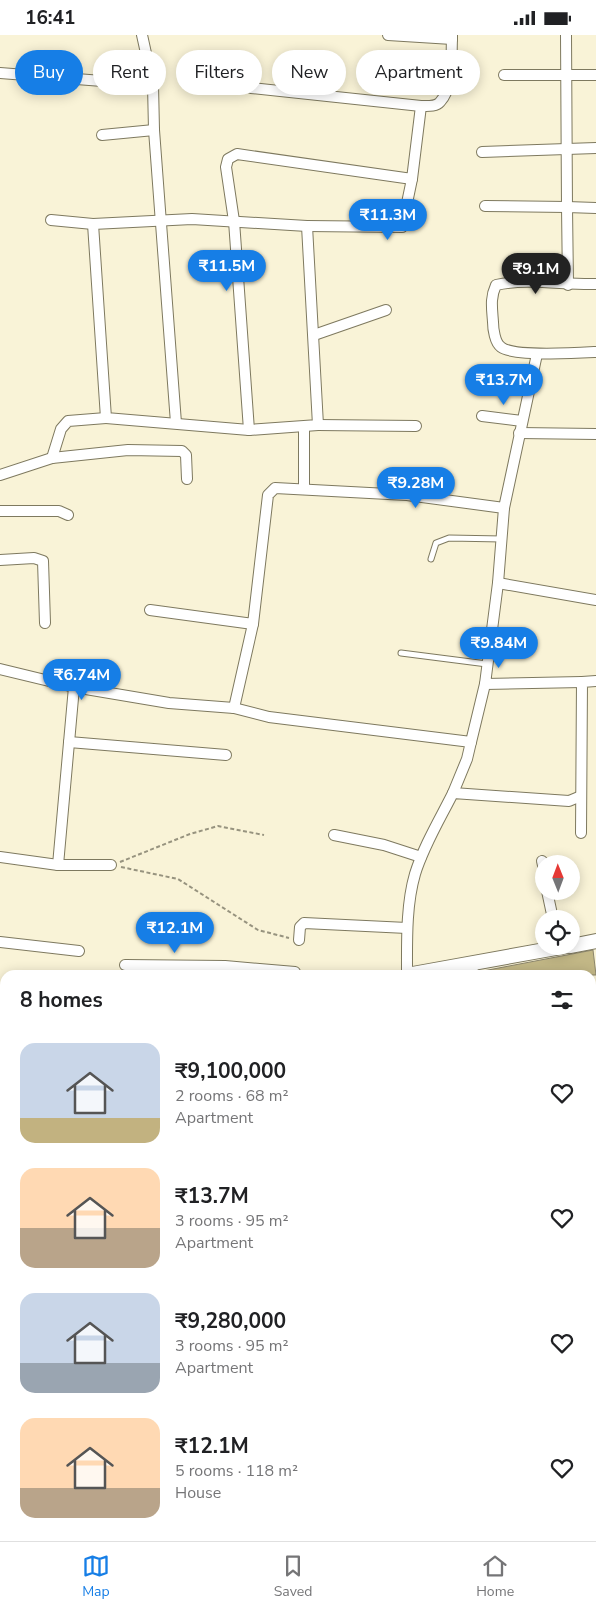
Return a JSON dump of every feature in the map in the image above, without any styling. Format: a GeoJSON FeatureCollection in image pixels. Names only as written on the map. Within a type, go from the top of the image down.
{"type":"FeatureCollection","features":[{"type":"Feature","properties":{"kind":"street"},"geometry":{"type":"LineString","coordinates":[[142,35],[145,50]]}},
{"type":"Feature","properties":{"kind":"street"},"geometry":{"type":"LineString","coordinates":[[262,89],[421,107],[440,102],[447,89],[451,73],[452,37],[388,35]]}},
{"type":"Feature","properties":{"kind":"street"},"geometry":{"type":"LineString","coordinates":[[566,35],[568,285]]}},
{"type":"Feature","properties":{"kind":"street"},"geometry":{"type":"LineString","coordinates":[[0,73],[93,80]]}},
{"type":"Feature","properties":{"kind":"street"},"geometry":{"type":"LineString","coordinates":[[504,75],[596,75]]}},
{"type":"Feature","properties":{"kind":"street"},"geometry":{"type":"LineString","coordinates":[[153,95],[154,130],[176,423]]}},
{"type":"Feature","properties":{"kind":"street"},"geometry":{"type":"LineString","coordinates":[[51,220],[93,224],[161,220],[234,221],[307,226],[402,227],[412,179],[421,107]]}},
{"type":"Feature","properties":{"kind":"street"},"geometry":{"type":"LineString","coordinates":[[102,135],[154,130]]}},
{"type":"Feature","properties":{"kind":"street"},"geometry":{"type":"LineString","coordinates":[[482,152],[596,148]]}},
{"type":"Feature","properties":{"kind":"street"},"geometry":{"type":"LineString","coordinates":[[249,430],[234,221],[226,167],[228,159],[237,154],[412,179]]}},
{"type":"Feature","properties":{"kind":"street"},"geometry":{"type":"LineString","coordinates":[[485,206],[596,208]]}},
{"type":"Feature","properties":{"kind":"street"},"geometry":{"type":"LineString","coordinates":[[93,224],[106,417]]}},
{"type":"Feature","properties":{"kind":"street"},"geometry":{"type":"LineString","coordinates":[[307,226],[318,425]]}},
{"type":"Feature","properties":{"kind":"street"},"geometry":{"type":"LineString","coordinates":[[596,283],[568,285],[513,281],[496,285],[491,296],[493,326],[497,344],[502,349],[537,353],[596,352]]}},
{"type":"Feature","properties":{"kind":"street"},"geometry":{"type":"LineString","coordinates":[[314,335],[386,310]]}},
{"type":"Feature","properties":{"kind":"street"},"geometry":{"type":"LineString","coordinates":[[407,970],[408,928],[415,876],[421,857],[453,793],[467,759],[485,684],[498,583],[504,508],[537,353]]}},
{"type":"Feature","properties":{"kind":"street"},"geometry":{"type":"LineString","coordinates":[[482,416],[522,421]]}},
{"type":"Feature","properties":{"kind":"street"},"geometry":{"type":"LineString","coordinates":[[52,458],[60,429],[68,421],[106,417],[249,430],[318,425],[416,426]]}},
{"type":"Feature","properties":{"kind":"street"},"geometry":{"type":"LineString","coordinates":[[304,427],[304,489]]}},
{"type":"Feature","properties":{"kind":"street"},"geometry":{"type":"LineString","coordinates":[[519,433],[596,434]]}},
{"type":"Feature","properties":{"kind":"street"},"geometry":{"type":"LineString","coordinates":[[0,475],[52,458],[128,450],[182,451],[186,455],[187,479]]}},
{"type":"Feature","properties":{"kind":"street"},"geometry":{"type":"LineString","coordinates":[[234,708],[253,624],[268,495],[271,491],[279,487],[407,495],[504,508]]}},
{"type":"Feature","properties":{"kind":"street"},"geometry":{"type":"LineString","coordinates":[[0,511],[59,511],[68,515]]}},
{"type":"Feature","properties":{"kind":"street"},"geometry":{"type":"LineString","coordinates":[[0,560],[34,558],[43,561],[46,623]]}},
{"type":"Feature","properties":{"kind":"street"},"geometry":{"type":"LineString","coordinates":[[498,583],[596,600]]}},
{"type":"Feature","properties":{"kind":"street"},"geometry":{"type":"LineString","coordinates":[[150,610],[253,624]]}},
{"type":"Feature","properties":{"kind":"street"},"geometry":{"type":"LineString","coordinates":[[0,669],[74,687],[170,703],[234,708],[269,717],[471,742]]}},
{"type":"Feature","properties":{"kind":"street"},"geometry":{"type":"LineString","coordinates":[[485,684],[596,681]]}},
{"type":"Feature","properties":{"kind":"street"},"geometry":{"type":"LineString","coordinates":[[581,833],[582,682]]}},
{"type":"Feature","properties":{"kind":"street"},"geometry":{"type":"LineString","coordinates":[[58,865],[74,687]]}},
{"type":"Feature","properties":{"kind":"street"},"geometry":{"type":"LineString","coordinates":[[69,742],[226,755]]}},
{"type":"Feature","properties":{"kind":"street"},"geometry":{"type":"LineString","coordinates":[[453,793],[569,801],[578,799],[581,796]]}},
{"type":"Feature","properties":{"kind":"street"},"geometry":{"type":"LineString","coordinates":[[334,835],[384,845],[421,857]]}},
{"type":"Feature","properties":{"kind":"street"},"geometry":{"type":"LineString","coordinates":[[0,857],[58,865],[111,865]]}},
{"type":"Feature","properties":{"kind":"street"},"geometry":{"type":"LineString","coordinates":[[298,940],[300,927],[304,923],[408,928]]}},
{"type":"Feature","properties":{"kind":"street"},"geometry":{"type":"LineString","coordinates":[[580,944],[596,941]]}},
{"type":"Feature","properties":{"kind":"street"},"geometry":{"type":"LineString","coordinates":[[0,942],[79,951]]}},
{"type":"Feature","properties":{"kind":"street"},"geometry":{"type":"LineString","coordinates":[[460,970],[473,969],[535,954]]}},
{"type":"Feature","properties":{"kind":"street"},"geometry":{"type":"LineString","coordinates":[[125,965],[208,970]]}},
{"type":"Feature","properties":{"kind":"lane"},"geometry":{"type":"LineString","coordinates":[[431,559],[436,543],[449,538],[502,539]]}},
{"type":"Feature","properties":{"kind":"lane"},"geometry":{"type":"LineString","coordinates":[[401,653],[487,664]]}},
{"type":"Feature","properties":{"kind":"path"},"geometry":{"type":"LineString","coordinates":[[111,865],[190,834],[218,826],[264,835]]}},
{"type":"Feature","properties":{"kind":"path"},"geometry":{"type":"LineString","coordinates":[[111,865],[155,872],[178,879],[258,930],[298,940]]}},
{"type":"Feature","properties":{"kind":"building"},"geometry":{"type":"Polygon","coordinates":[[[593,950],[595,970],[488,970],[567,955],[580,955],[580,952],[593,950]]]}}]}
